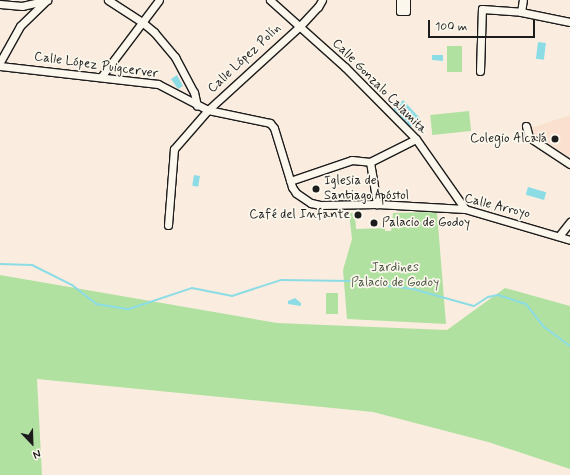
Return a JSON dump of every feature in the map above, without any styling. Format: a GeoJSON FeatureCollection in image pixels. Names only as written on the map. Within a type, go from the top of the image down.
{"type":"FeatureCollection","features":[{"type":"Feature","properties":{"kind":"street"},"geometry":{"type":"LineString","coordinates":[[0,4],[22,6],[47,0]]}},
{"type":"Feature","properties":{"kind":"street"},"geometry":{"type":"LineString","coordinates":[[0,62],[20,26],[47,0]]}},
{"type":"Feature","properties":{"kind":"street"},"geometry":{"type":"LineString","coordinates":[[108,0],[142,22],[154,32],[175,57],[194,92],[197,106]]}},
{"type":"Feature","properties":{"kind":"street"},"geometry":{"type":"LineString","coordinates":[[101,77],[159,0]]}},
{"type":"Feature","properties":{"kind":"street","name":"Calle Gonzalo Calamita"},"geometry":{"type":"LineString","coordinates":[[270,0],[356,77],[416,139],[465,209]]}},
{"type":"Feature","properties":{"kind":"street","name":"Calle López Polín"},"geometry":{"type":"LineString","coordinates":[[168,226],[174,149],[208,110],[300,26],[318,7],[322,0]]}},
{"type":"Feature","properties":{"kind":"street"},"geometry":{"type":"LineString","coordinates":[[400,0],[400,11],[406,11],[406,0]]}},
{"type":"Feature","properties":{"kind":"street"},"geometry":{"type":"LineString","coordinates":[[521,12],[523,0]]}},
{"type":"Feature","properties":{"kind":"street"},"geometry":{"type":"LineString","coordinates":[[480,71],[482,9],[521,12],[570,22]]}},
{"type":"Feature","properties":{"kind":"street","name":"Calle López Puigcerver"},"geometry":{"type":"LineString","coordinates":[[0,66],[158,84],[197,106],[208,110]]}},
{"type":"Feature","properties":{"kind":"street","name":"Calle Arroyo"},"geometry":{"type":"LineString","coordinates":[[208,110],[270,123],[274,128],[290,181],[296,193],[311,203],[320,205],[377,204],[465,209],[570,240]]}},
{"type":"Feature","properties":{"kind":"street"},"geometry":{"type":"LineString","coordinates":[[526,126],[529,137],[570,164]]}},
{"type":"Feature","properties":{"kind":"street"},"geometry":{"type":"LineString","coordinates":[[290,181],[352,160],[370,162],[416,139]]}},
{"type":"Feature","properties":{"kind":"street"},"geometry":{"type":"LineString","coordinates":[[370,162],[377,204]]}},
{"type":"Feature","properties":{"kind":"street"},"geometry":{"type":"LineString","coordinates":[[559,236],[570,222]]}},
{"type":"Feature","properties":{"kind":"shaded area","name":"Colegio Alcalá"},"geometry":{"type":"Polygon","coordinates":[[[570,115],[570,158],[547,142],[532,136],[531,128],[570,115]]]}},
{"type":"Feature","properties":{"kind":"green space"},"geometry":{"type":"Polygon","coordinates":[[[447,46],[462,46],[462,72],[447,72],[447,46]]]}},
{"type":"Feature","properties":{"kind":"green space"},"geometry":{"type":"Polygon","coordinates":[[[469,111],[471,131],[432,135],[430,115],[469,111]]]}},
{"type":"Feature","properties":{"kind":"green space","name":"Jardines Palacio de Godoy"},"geometry":{"type":"Polygon","coordinates":[[[437,212],[446,324],[347,319],[343,270],[352,239],[349,213],[355,213],[356,229],[385,228],[385,231],[391,231],[393,213],[437,212]]]}},
{"type":"Feature","properties":{"kind":"green space"},"geometry":{"type":"Polygon","coordinates":[[[0,275],[277,323],[447,330],[505,288],[570,306],[570,469],[488,442],[373,412],[37,379],[42,475],[0,475],[0,275]]]}},
{"type":"Feature","properties":{"kind":"green space"},"geometry":{"type":"Polygon","coordinates":[[[326,293],[338,293],[338,314],[326,314],[326,293]]]}},
{"type":"Feature","properties":{"kind":"water"},"geometry":{"type":"Polygon","coordinates":[[[538,42],[546,43],[544,60],[536,59],[538,42]]]}},
{"type":"Feature","properties":{"kind":"water"},"geometry":{"type":"Polygon","coordinates":[[[432,55],[443,55],[443,61],[432,60],[432,55]]]}},
{"type":"Feature","properties":{"kind":"water"},"geometry":{"type":"Polygon","coordinates":[[[177,75],[183,86],[178,89],[171,79],[177,75]]]}},
{"type":"Feature","properties":{"kind":"water"},"geometry":{"type":"Polygon","coordinates":[[[403,100],[420,118],[411,127],[393,109],[403,100]]]}},
{"type":"Feature","properties":{"kind":"water"},"geometry":{"type":"Polygon","coordinates":[[[194,175],[200,176],[198,187],[192,186],[194,175]]]}},
{"type":"Feature","properties":{"kind":"water"},"geometry":{"type":"Polygon","coordinates":[[[528,187],[546,192],[544,200],[526,195],[528,187]]]}},
{"type":"Feature","properties":{"kind":"water"},"geometry":{"type":"Polygon","coordinates":[[[295,298],[301,303],[301,306],[288,304],[288,301],[295,298]]]}},
{"type":"Feature","properties":{"kind":"waterway"},"geometry":{"type":"LineString","coordinates":[[0,264],[32,265],[72,285],[96,304],[129,309],[192,288],[232,296],[281,280],[351,281],[413,289],[474,306],[488,297],[498,295],[526,304],[544,327],[570,346]]}},
{"type":"Feature","properties":{"kind":"place","name":"Colegio Alcalá"},"geometry":{"type":"Point","coordinates":[555,139]}},
{"type":"Feature","properties":{"kind":"place","name":"Iglesia de Santiago Apóstol"},"geometry":{"type":"Point","coordinates":[316,189]}},
{"type":"Feature","properties":{"kind":"place","name":"Café del Infante"},"geometry":{"type":"Point","coordinates":[358,215]}},
{"type":"Feature","properties":{"kind":"place","name":"Palacio de Godoy"},"geometry":{"type":"Point","coordinates":[374,223]}}]}
